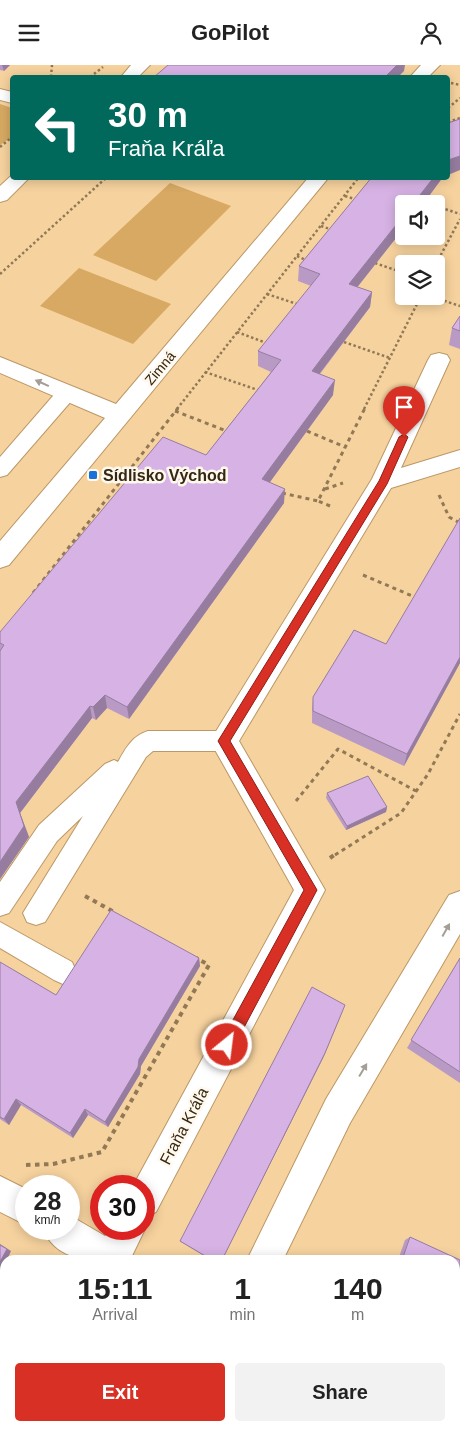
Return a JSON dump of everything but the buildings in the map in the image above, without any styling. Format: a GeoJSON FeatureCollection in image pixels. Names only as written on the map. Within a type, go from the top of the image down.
{"type":"FeatureCollection","features":[{"type":"Feature","properties":{"kind":"street"},"geometry":{"type":"LineString","coordinates":[[130,75],[141,65]]}},
{"type":"Feature","properties":{"kind":"street"},"geometry":{"type":"LineString","coordinates":[[420,75],[431,65]]}},
{"type":"Feature","properties":{"kind":"street"},"geometry":{"type":"LineString","coordinates":[[0,196],[17,180]]}},
{"type":"Feature","properties":{"kind":"street","name":"Zimná"},"geometry":{"type":"LineString","coordinates":[[0,558],[317,180]]}},
{"type":"Feature","properties":{"kind":"street"},"geometry":{"type":"LineString","coordinates":[[224,741],[359,518],[383,482],[439,360]]}},
{"type":"Feature","properties":{"kind":"street"},"geometry":{"type":"LineString","coordinates":[[3,370],[120,415]]}},
{"type":"Feature","properties":{"kind":"street"},"geometry":{"type":"LineString","coordinates":[[383,482],[460,458]]}},
{"type":"Feature","properties":{"kind":"street","name":"Fraňa Kráľa"},"geometry":{"type":"LineString","coordinates":[[155,1179],[310,890],[224,741]]}},
{"type":"Feature","properties":{"kind":"street"},"geometry":{"type":"LineString","coordinates":[[266,1255],[338,1111],[460,905]]}},
{"type":"Feature","properties":{"kind":"street"},"geometry":{"type":"LineString","coordinates":[[0,1193],[15,1202]]}},
{"type":"Feature","properties":{"kind":"street"},"geometry":{"type":"LineString","coordinates":[[78,1240],[103,1255]]}},
{"type":"Feature","properties":{"kind":"street"},"geometry":{"type":"LineString","coordinates":[[114,1255],[122,1240]]}},
{"type":"Feature","properties":{"kind":"lane"},"geometry":{"type":"LineString","coordinates":[[0,470],[66,394]]}},
{"type":"Feature","properties":{"kind":"lane"},"geometry":{"type":"LineString","coordinates":[[0,904],[48,833],[148,741],[224,741]]}},
{"type":"Feature","properties":{"kind":"lane"},"geometry":{"type":"LineString","coordinates":[[36,913],[138,750]]}},
{"type":"Feature","properties":{"kind":"lane"},"geometry":{"type":"LineString","coordinates":[[0,934],[63,971]]}},
{"type":"Feature","properties":{"kind":"path"},"geometry":{"type":"LineString","coordinates":[[92,75],[105,65]]}},
{"type":"Feature","properties":{"kind":"path"},"geometry":{"type":"LineString","coordinates":[[450,106],[460,98]]}},
{"type":"Feature","properties":{"kind":"path"},"geometry":{"type":"LineString","coordinates":[[0,147],[10,139]]}},
{"type":"Feature","properties":{"kind":"path"},"geometry":{"type":"LineString","coordinates":[[0,274],[104,180]]}},
{"type":"Feature","properties":{"kind":"path"},"geometry":{"type":"LineString","coordinates":[[32,595],[152,439],[357,180]]}},
{"type":"Feature","properties":{"kind":"path"},"geometry":{"type":"LineString","coordinates":[[345,196],[363,202]]}},
{"type":"Feature","properties":{"kind":"path"},"geometry":{"type":"LineString","coordinates":[[445,209],[460,214]]}},
{"type":"Feature","properties":{"kind":"path"},"geometry":{"type":"LineString","coordinates":[[441,255],[460,220]]}},
{"type":"Feature","properties":{"kind":"path"},"geometry":{"type":"LineString","coordinates":[[321,226],[339,232]]}},
{"type":"Feature","properties":{"kind":"path"},"geometry":{"type":"LineString","coordinates":[[297,256],[313,263]]}},
{"type":"Feature","properties":{"kind":"path"},"geometry":{"type":"LineString","coordinates":[[375,263],[395,270]]}},
{"type":"Feature","properties":{"kind":"path"},"geometry":{"type":"LineString","coordinates":[[267,294],[305,307]]}},
{"type":"Feature","properties":{"kind":"path"},"geometry":{"type":"LineString","coordinates":[[445,301],[460,306]]}},
{"type":"Feature","properties":{"kind":"path"},"geometry":{"type":"LineString","coordinates":[[318,501],[416,305]]}},
{"type":"Feature","properties":{"kind":"path"},"geometry":{"type":"LineString","coordinates":[[237,332],[275,346]]}},
{"type":"Feature","properties":{"kind":"path"},"geometry":{"type":"LineString","coordinates":[[344,342],[390,358]]}},
{"type":"Feature","properties":{"kind":"path"},"geometry":{"type":"LineString","coordinates":[[205,372],[266,393]]}},
{"type":"Feature","properties":{"kind":"path"},"geometry":{"type":"LineString","coordinates":[[174,411],[235,434]]}},
{"type":"Feature","properties":{"kind":"path"},"geometry":{"type":"LineString","coordinates":[[307,431],[345,447]]}},
{"type":"Feature","properties":{"kind":"path"},"geometry":{"type":"LineString","coordinates":[[152,439],[161,443]]}},
{"type":"Feature","properties":{"kind":"path"},"geometry":{"type":"LineString","coordinates":[[428,468],[449,517],[460,523]]}},
{"type":"Feature","properties":{"kind":"path"},"geometry":{"type":"LineString","coordinates":[[280,491],[318,501],[359,518]]}},
{"type":"Feature","properties":{"kind":"path"},"geometry":{"type":"LineString","coordinates":[[332,562],[417,599]]}},
{"type":"Feature","properties":{"kind":"path"},"geometry":{"type":"LineString","coordinates":[[302,876],[401,813],[416,791],[460,714]]}},
{"type":"Feature","properties":{"kind":"path"},"geometry":{"type":"LineString","coordinates":[[272,825],[304,793],[338,749],[416,791]]}},
{"type":"Feature","properties":{"kind":"path"},"geometry":{"type":"LineString","coordinates":[[56,880],[115,912]]}},
{"type":"Feature","properties":{"kind":"path"},"geometry":{"type":"LineString","coordinates":[[18,1165],[53,1164],[102,1152],[209,965],[193,956]]}},
{"type":"Feature","properties":{"kind":"shaded area"},"geometry":{"type":"Polygon","coordinates":[[[0,104],[10,107],[10,138],[0,145],[0,104]]]}},
{"type":"Feature","properties":{"kind":"shaded area"},"geometry":{"type":"Polygon","coordinates":[[[170,183],[231,206],[156,281],[93,255],[170,183]]]}},
{"type":"Feature","properties":{"kind":"shaded area"},"geometry":{"type":"Polygon","coordinates":[[[79,268],[171,304],[133,344],[40,306],[79,268]]]}},
{"type":"Feature","properties":{"kind":"place","name":"Sídlisko Východ"},"geometry":{"type":"Point","coordinates":[93,475]}},
{"type":"Feature","properties":{"kind":"route"},"geometry":{"type":"LineString","coordinates":[[227,1045],[310,890],[224,741],[363,511],[383,482],[404,437]]}}]}
